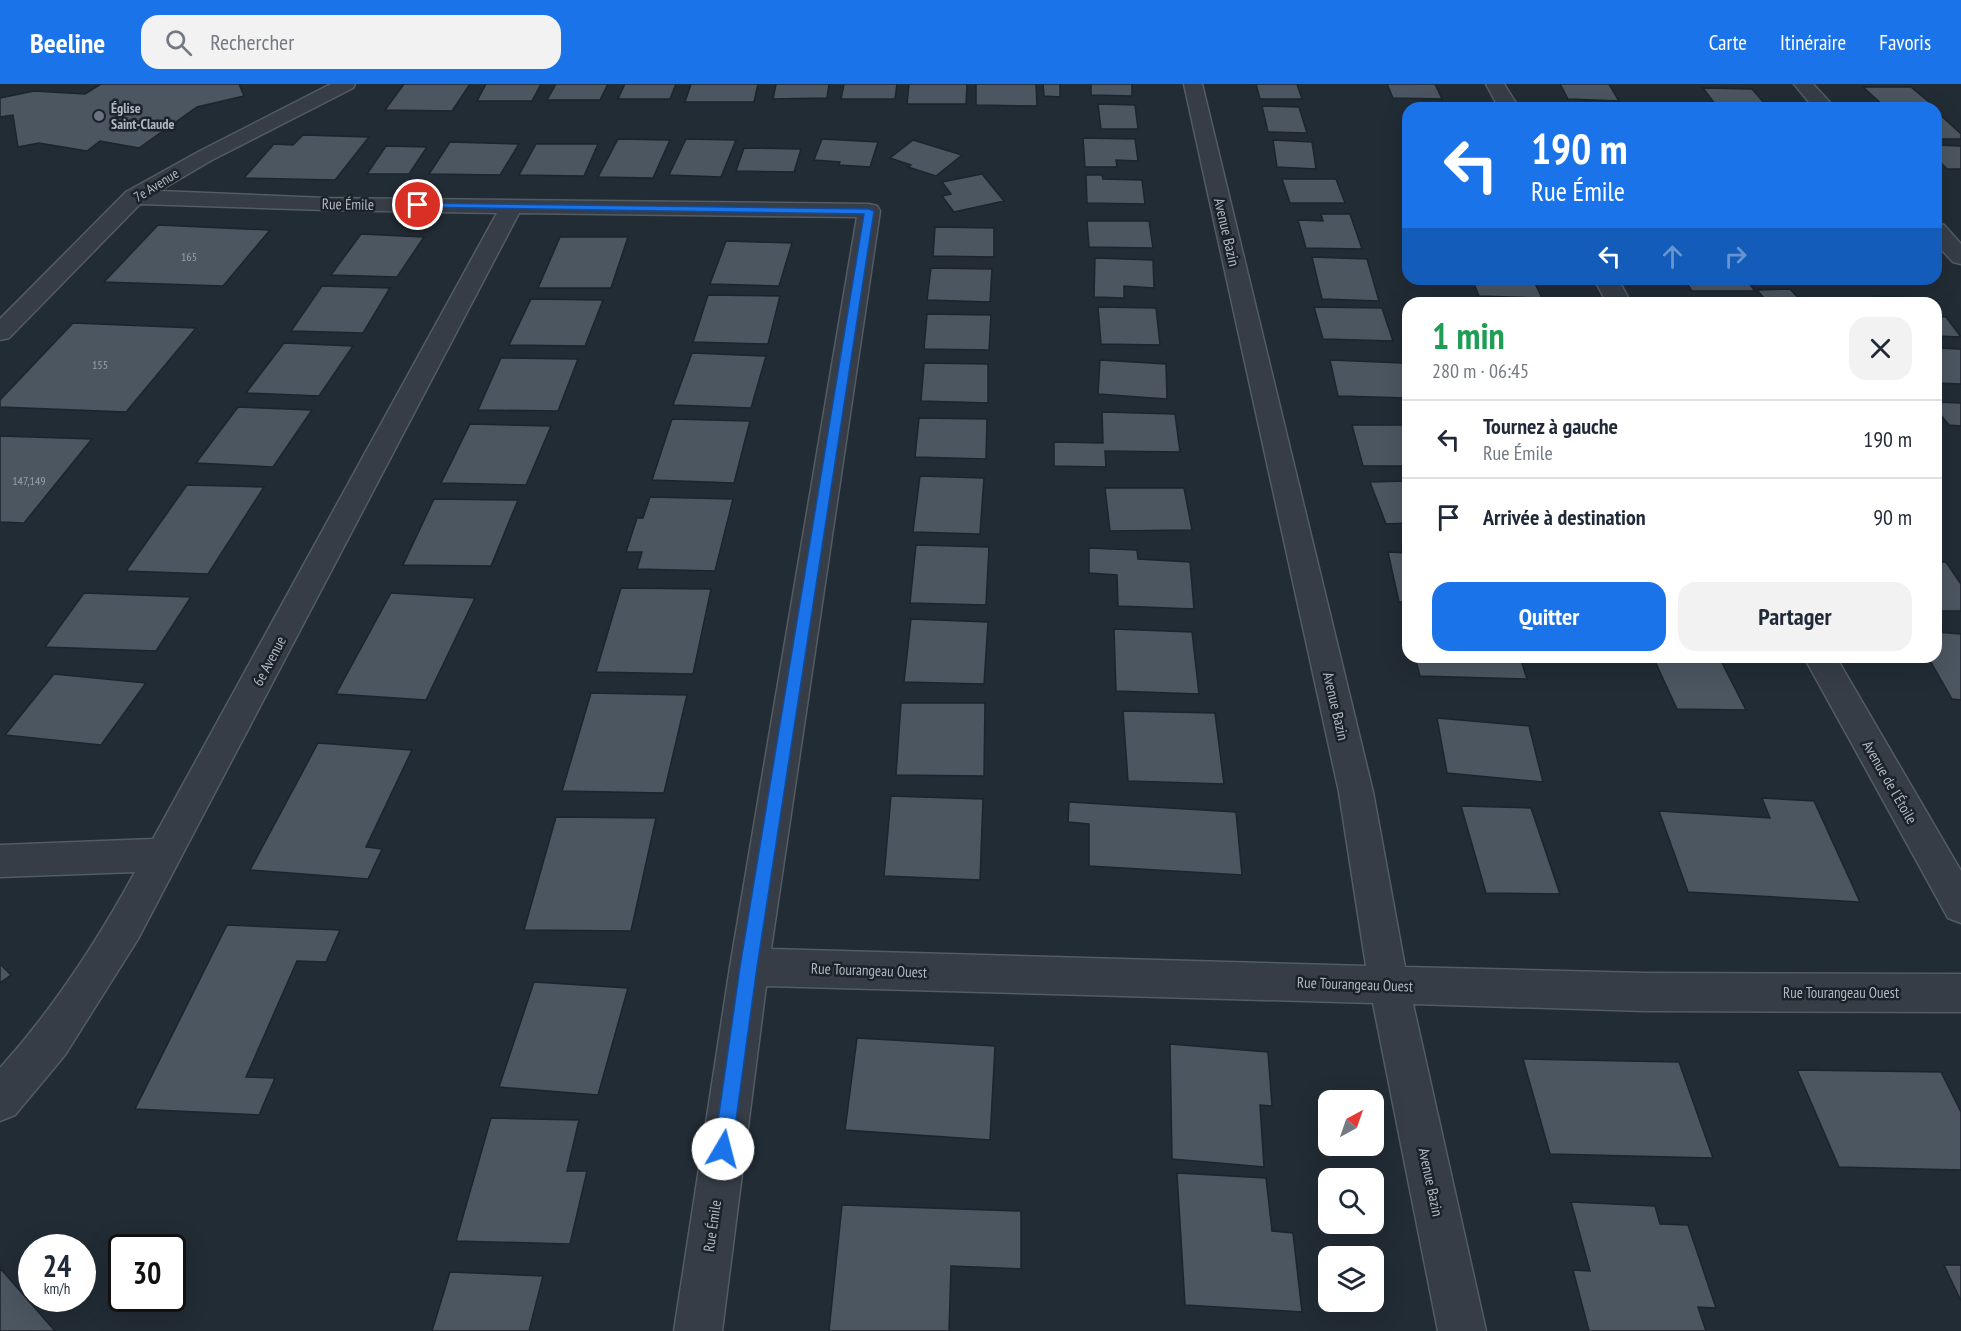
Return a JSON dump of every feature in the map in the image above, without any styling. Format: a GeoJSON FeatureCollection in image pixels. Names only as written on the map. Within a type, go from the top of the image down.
{"type":"FeatureCollection","features":[{"type":"Feature","properties":{"kind":"street","name":"7e Avenue"},"geometry":{"type":"LineString","coordinates":[[0,333],[134,196],[205,156],[346,84]]}},
{"type":"Feature","properties":{"kind":"street","name":"Avenue Bazin"},"geometry":{"type":"LineString","coordinates":[[1193,84],[1356,792],[1389,985],[1462,1331]]}},
{"type":"Feature","properties":{"kind":"street"},"geometry":{"type":"LineString","coordinates":[[1495,84],[1506,102]]}},
{"type":"Feature","properties":{"kind":"street"},"geometry":{"type":"LineString","coordinates":[[1803,84],[1820,102]]}},
{"type":"Feature","properties":{"kind":"street","name":"Rue Émile"},"geometry":{"type":"LineString","coordinates":[[134,196],[325,204],[869,211],[748,967],[698,1331]]}},
{"type":"Feature","properties":{"kind":"street","name":"6e Avenue"},"geometry":{"type":"LineString","coordinates":[[0,1100],[51,1041],[125,927],[512,205]]}},
{"type":"Feature","properties":{"kind":"street"},"geometry":{"type":"LineString","coordinates":[[1942,236],[1961,257]]}},
{"type":"Feature","properties":{"kind":"street","name":"Avenue de l'Étoile"},"geometry":{"type":"LineString","coordinates":[[1823,663],[1961,906]]}},
{"type":"Feature","properties":{"kind":"street"},"geometry":{"type":"LineString","coordinates":[[0,861],[165,855]]}},
{"type":"Feature","properties":{"kind":"street","name":"Rue Tourangeau Ouest"},"geometry":{"type":"LineString","coordinates":[[748,967],[1645,992],[1961,993]]}},
{"type":"Feature","properties":{"kind":"building","name":"Église Saint-Claude"},"geometry":{"type":"Polygon","coordinates":[[[101,84],[239,84],[244,96],[197,107],[139,148],[100,141],[87,151],[39,143],[18,147],[13,115],[0,117],[0,98],[34,91],[85,94],[101,84]]]}},
{"type":"Feature","properties":{"kind":"building"},"geometry":{"type":"Polygon","coordinates":[[[404,84],[470,84],[452,111],[385,110],[404,84]]]}},
{"type":"Feature","properties":{"kind":"building"},"geometry":{"type":"Polygon","coordinates":[[[486,84],[541,84],[532,101],[477,101],[486,84]]]}},
{"type":"Feature","properties":{"kind":"building"},"geometry":{"type":"Polygon","coordinates":[[[556,84],[608,84],[600,100],[547,100],[556,84]]]}},
{"type":"Feature","properties":{"kind":"building"},"geometry":{"type":"Polygon","coordinates":[[[625,84],[676,84],[670,99],[618,99],[625,84]]]}},
{"type":"Feature","properties":{"kind":"building"},"geometry":{"type":"Polygon","coordinates":[[[691,84],[758,84],[754,102],[685,102],[691,84]]]}},
{"type":"Feature","properties":{"kind":"building"},"geometry":{"type":"Polygon","coordinates":[[[776,84],[829,84],[827,98],[773,99],[776,84]]]}},
{"type":"Feature","properties":{"kind":"building"},"geometry":{"type":"Polygon","coordinates":[[[844,84],[897,84],[895,99],[841,99],[844,84]]]}},
{"type":"Feature","properties":{"kind":"building"},"geometry":{"type":"Polygon","coordinates":[[[909,84],[967,84],[966,104],[907,104],[909,84]]]}},
{"type":"Feature","properties":{"kind":"building"},"geometry":{"type":"Polygon","coordinates":[[[976,84],[1036,84],[1037,106],[976,105],[976,84]]]}},
{"type":"Feature","properties":{"kind":"building"},"geometry":{"type":"Polygon","coordinates":[[[1043,84],[1060,84],[1060,97],[1044,96],[1043,84]]]}},
{"type":"Feature","properties":{"kind":"building"},"geometry":{"type":"Polygon","coordinates":[[[1091,84],[1132,84],[1132,96],[1091,95],[1091,84]]]}},
{"type":"Feature","properties":{"kind":"building"},"geometry":{"type":"Polygon","coordinates":[[[1256,84],[1297,84],[1302,99],[1260,99],[1256,84]]]}},
{"type":"Feature","properties":{"kind":"building"},"geometry":{"type":"Polygon","coordinates":[[[1387,84],[1435,84],[1442,99],[1393,98],[1387,84]]]}},
{"type":"Feature","properties":{"kind":"building"},"geometry":{"type":"Polygon","coordinates":[[[1560,84],[1609,84],[1619,101],[1568,99],[1560,84]]]}},
{"type":"Feature","properties":{"kind":"building"},"geometry":{"type":"Polygon","coordinates":[[[1863,87],[1911,87],[1929,102],[1879,102],[1863,87]]]}},
{"type":"Feature","properties":{"kind":"building"},"geometry":{"type":"Polygon","coordinates":[[[1703,88],[1752,89],[1763,102],[1714,102],[1703,88]]]}},
{"type":"Feature","properties":{"kind":"building"},"geometry":{"type":"Polygon","coordinates":[[[1098,104],[1135,105],[1138,129],[1101,129],[1098,104]]]}},
{"type":"Feature","properties":{"kind":"building"},"geometry":{"type":"Polygon","coordinates":[[[1262,106],[1299,107],[1307,133],[1268,132],[1262,106]]]}},
{"type":"Feature","properties":{"kind":"building"},"geometry":{"type":"Polygon","coordinates":[[[1942,117],[1961,134],[1961,139],[1942,139],[1942,117]]]}},
{"type":"Feature","properties":{"kind":"building"},"geometry":{"type":"Polygon","coordinates":[[[303,135],[369,137],[335,180],[244,178],[274,144],[293,145],[303,135]]]}},
{"type":"Feature","properties":{"kind":"building"},"geometry":{"type":"Polygon","coordinates":[[[1083,138],[1135,139],[1138,161],[1116,160],[1117,167],[1085,167],[1083,138]]]}},
{"type":"Feature","properties":{"kind":"building"},"geometry":{"type":"Polygon","coordinates":[[[618,139],[670,140],[653,178],[598,177],[618,139]]]}},
{"type":"Feature","properties":{"kind":"building"},"geometry":{"type":"Polygon","coordinates":[[[686,139],[736,140],[721,177],[669,175],[686,139]]]}},
{"type":"Feature","properties":{"kind":"building"},"geometry":{"type":"Polygon","coordinates":[[[822,139],[878,142],[870,167],[839,165],[840,162],[814,160],[822,139]]]}},
{"type":"Feature","properties":{"kind":"building"},"geometry":{"type":"Polygon","coordinates":[[[913,140],[962,155],[936,176],[908,167],[911,165],[890,158],[913,140]]]}},
{"type":"Feature","properties":{"kind":"building"},"geometry":{"type":"Polygon","coordinates":[[[1273,140],[1312,142],[1316,169],[1277,167],[1273,140]]]}},
{"type":"Feature","properties":{"kind":"building"},"geometry":{"type":"Polygon","coordinates":[[[450,142],[519,144],[500,175],[429,174],[450,142]]]}},
{"type":"Feature","properties":{"kind":"building"},"geometry":{"type":"Polygon","coordinates":[[[536,144],[598,144],[584,176],[519,175],[536,144]]]}},
{"type":"Feature","properties":{"kind":"building"},"geometry":{"type":"Polygon","coordinates":[[[1942,145],[1961,146],[1961,169],[1947,169],[1942,164],[1942,145]]]}},
{"type":"Feature","properties":{"kind":"building"},"geometry":{"type":"Polygon","coordinates":[[[386,146],[427,147],[409,174],[367,174],[386,146]]]}},
{"type":"Feature","properties":{"kind":"building"},"geometry":{"type":"Polygon","coordinates":[[[744,148],[801,149],[794,172],[736,171],[744,148]]]}},
{"type":"Feature","properties":{"kind":"building"},"geometry":{"type":"Polygon","coordinates":[[[982,174],[1004,201],[954,212],[942,196],[951,194],[942,182],[982,174]]]}},
{"type":"Feature","properties":{"kind":"building"},"geometry":{"type":"Polygon","coordinates":[[[1086,175],[1102,175],[1103,179],[1142,180],[1145,204],[1087,203],[1086,175]]]}},
{"type":"Feature","properties":{"kind":"building"},"geometry":{"type":"Polygon","coordinates":[[[1282,179],[1336,179],[1345,203],[1290,203],[1282,179]]]}},
{"type":"Feature","properties":{"kind":"building"},"geometry":{"type":"Polygon","coordinates":[[[1321,214],[1350,214],[1362,249],[1306,248],[1298,220],[1323,221],[1321,214]]]}},
{"type":"Feature","properties":{"kind":"building"},"geometry":{"type":"Polygon","coordinates":[[[1087,221],[1149,221],[1153,248],[1089,247],[1087,221]]]}},
{"type":"Feature","properties":{"kind":"building"},"geometry":{"type":"Polygon","coordinates":[[[158,225],[270,230],[223,286],[104,282],[158,225]]]}},
{"type":"Feature","properties":{"kind":"building"},"geometry":{"type":"Polygon","coordinates":[[[935,227],[994,228],[994,257],[933,256],[935,227]]]}},
{"type":"Feature","properties":{"kind":"building"},"geometry":{"type":"Polygon","coordinates":[[[361,234],[424,237],[397,277],[331,275],[361,234]]]}},
{"type":"Feature","properties":{"kind":"building"},"geometry":{"type":"Polygon","coordinates":[[[560,237],[628,237],[611,288],[538,288],[560,237]]]}},
{"type":"Feature","properties":{"kind":"building"},"geometry":{"type":"Polygon","coordinates":[[[726,241],[792,243],[779,286],[710,284],[726,241]]]}},
{"type":"Feature","properties":{"kind":"building"},"geometry":{"type":"Polygon","coordinates":[[[1312,257],[1367,259],[1379,301],[1322,299],[1312,257]]]}},
{"type":"Feature","properties":{"kind":"building"},"geometry":{"type":"Polygon","coordinates":[[[1095,258],[1153,260],[1154,288],[1124,286],[1124,298],[1094,297],[1095,258]]]}},
{"type":"Feature","properties":{"kind":"building"},"geometry":{"type":"Polygon","coordinates":[[[931,268],[992,269],[990,302],[927,300],[931,268]]]}},
{"type":"Feature","properties":{"kind":"building"},"geometry":{"type":"Polygon","coordinates":[[[1474,285],[1536,285],[1542,297],[1510,297],[1479,296],[1474,285]]]}},
{"type":"Feature","properties":{"kind":"building"},"geometry":{"type":"Polygon","coordinates":[[[1688,285],[1750,285],[1755,291],[1692,291],[1688,285]]]}},
{"type":"Feature","properties":{"kind":"building"},"geometry":{"type":"Polygon","coordinates":[[[322,286],[390,288],[363,333],[291,331],[322,286]]]}},
{"type":"Feature","properties":{"kind":"building"},"geometry":{"type":"Polygon","coordinates":[[[1790,289],[1797,297],[1763,297],[1757,290],[1790,289]]]}},
{"type":"Feature","properties":{"kind":"building"},"geometry":{"type":"Polygon","coordinates":[[[708,295],[780,296],[768,344],[693,342],[708,295]]]}},
{"type":"Feature","properties":{"kind":"building"},"geometry":{"type":"Polygon","coordinates":[[[531,299],[603,300],[585,346],[509,345],[531,299]]]}},
{"type":"Feature","properties":{"kind":"building"},"geometry":{"type":"Polygon","coordinates":[[[1098,307],[1156,308],[1160,345],[1101,344],[1098,307]]]}},
{"type":"Feature","properties":{"kind":"building"},"geometry":{"type":"Polygon","coordinates":[[[1314,307],[1382,308],[1393,341],[1323,339],[1314,307]]]}},
{"type":"Feature","properties":{"kind":"building"},"geometry":{"type":"Polygon","coordinates":[[[927,314],[991,315],[989,350],[924,349],[927,314]]]}},
{"type":"Feature","properties":{"kind":"building"},"geometry":{"type":"Polygon","coordinates":[[[1942,317],[1946,317],[1961,337],[1942,336],[1942,317]]]}},
{"type":"Feature","properties":{"kind":"building"},"geometry":{"type":"Polygon","coordinates":[[[73,323],[196,328],[126,412],[0,407],[0,400],[73,323]]]}},
{"type":"Feature","properties":{"kind":"building"},"geometry":{"type":"Polygon","coordinates":[[[284,343],[353,346],[319,396],[246,393],[284,343]]]}},
{"type":"Feature","properties":{"kind":"building"},"geometry":{"type":"Polygon","coordinates":[[[1942,348],[1961,349],[1961,384],[1942,383],[1942,348]]]}},
{"type":"Feature","properties":{"kind":"building"},"geometry":{"type":"Polygon","coordinates":[[[692,353],[766,356],[751,408],[673,405],[692,353]]]}},
{"type":"Feature","properties":{"kind":"building"},"geometry":{"type":"Polygon","coordinates":[[[501,358],[578,359],[558,411],[478,410],[501,358]]]}},
{"type":"Feature","properties":{"kind":"building"},"geometry":{"type":"Polygon","coordinates":[[[1100,360],[1166,364],[1167,399],[1098,394],[1100,360]]]}},
{"type":"Feature","properties":{"kind":"building"},"geometry":{"type":"Polygon","coordinates":[[[1330,360],[1402,363],[1402,398],[1338,396],[1330,360]]]}},
{"type":"Feature","properties":{"kind":"building"},"geometry":{"type":"Polygon","coordinates":[[[924,363],[988,364],[988,403],[921,401],[924,363]]]}},
{"type":"Feature","properties":{"kind":"building"},"geometry":{"type":"Polygon","coordinates":[[[1942,402],[1961,403],[1961,426],[1949,425],[1942,416],[1942,402]]]}},
{"type":"Feature","properties":{"kind":"building"},"geometry":{"type":"Polygon","coordinates":[[[238,407],[312,410],[273,467],[196,463],[238,407]]]}},
{"type":"Feature","properties":{"kind":"building"},"geometry":{"type":"Polygon","coordinates":[[[1102,412],[1175,414],[1180,452],[1105,451],[1106,467],[1054,466],[1054,442],[1103,443],[1102,412]]]}},
{"type":"Feature","properties":{"kind":"building"},"geometry":{"type":"Polygon","coordinates":[[[919,418],[987,419],[986,459],[915,457],[919,418]]]}},
{"type":"Feature","properties":{"kind":"building"},"geometry":{"type":"Polygon","coordinates":[[[672,419],[750,421],[734,483],[652,480],[672,419]]]}},
{"type":"Feature","properties":{"kind":"building"},"geometry":{"type":"Polygon","coordinates":[[[470,424],[551,426],[526,485],[441,483],[470,424]]]}},
{"type":"Feature","properties":{"kind":"building"},"geometry":{"type":"Polygon","coordinates":[[[1352,425],[1402,425],[1402,466],[1363,466],[1352,425]]]}},
{"type":"Feature","properties":{"kind":"building"},"geometry":{"type":"Polygon","coordinates":[[[0,436],[92,439],[24,523],[0,522],[0,436]]]}},
{"type":"Feature","properties":{"kind":"building"},"geometry":{"type":"Polygon","coordinates":[[[920,476],[984,478],[980,534],[913,532],[920,476]]]}},
{"type":"Feature","properties":{"kind":"building"},"geometry":{"type":"Polygon","coordinates":[[[1402,481],[1402,523],[1386,524],[1370,482],[1402,481]]]}},
{"type":"Feature","properties":{"kind":"building"},"geometry":{"type":"Polygon","coordinates":[[[187,485],[264,487],[208,574],[126,571],[187,485]]]}},
{"type":"Feature","properties":{"kind":"building"},"geometry":{"type":"Polygon","coordinates":[[[1105,488],[1184,488],[1192,530],[1110,531],[1105,488]]]}},
{"type":"Feature","properties":{"kind":"building"},"geometry":{"type":"Polygon","coordinates":[[[650,497],[733,499],[715,571],[637,569],[642,552],[626,552],[637,518],[643,518],[650,497]]]}},
{"type":"Feature","properties":{"kind":"building"},"geometry":{"type":"Polygon","coordinates":[[[434,499],[518,500],[491,566],[403,565],[434,499]]]}},
{"type":"Feature","properties":{"kind":"building"},"geometry":{"type":"Polygon","coordinates":[[[916,545],[989,547],[986,605],[910,603],[916,545]]]}},
{"type":"Feature","properties":{"kind":"building"},"geometry":{"type":"Polygon","coordinates":[[[1089,548],[1137,550],[1138,559],[1190,562],[1194,609],[1118,606],[1117,575],[1089,573],[1089,548]]]}},
{"type":"Feature","properties":{"kind":"building"},"geometry":{"type":"Polygon","coordinates":[[[1388,552],[1402,553],[1402,602],[1399,602],[1388,552]]]}},
{"type":"Feature","properties":{"kind":"building"},"geometry":{"type":"Polygon","coordinates":[[[1942,562],[1946,562],[1961,584],[1961,611],[1942,611],[1942,562]]]}},
{"type":"Feature","properties":{"kind":"building"},"geometry":{"type":"Polygon","coordinates":[[[621,588],[711,589],[693,674],[596,672],[621,588]]]}},
{"type":"Feature","properties":{"kind":"building"},"geometry":{"type":"Polygon","coordinates":[[[84,593],[191,597],[156,651],[45,647],[84,593]]]}},
{"type":"Feature","properties":{"kind":"building"},"geometry":{"type":"Polygon","coordinates":[[[391,593],[475,598],[426,700],[336,694],[391,593]]]}},
{"type":"Feature","properties":{"kind":"building"},"geometry":{"type":"Polygon","coordinates":[[[911,619],[988,622],[984,684],[904,682],[911,619]]]}},
{"type":"Feature","properties":{"kind":"building"},"geometry":{"type":"Polygon","coordinates":[[[1114,629],[1192,632],[1199,694],[1116,691],[1114,629]]]}},
{"type":"Feature","properties":{"kind":"building"},"geometry":{"type":"Polygon","coordinates":[[[1942,632],[1961,634],[1961,700],[1952,699],[1931,663],[1942,663],[1942,632]]]}},
{"type":"Feature","properties":{"kind":"building"},"geometry":{"type":"Polygon","coordinates":[[[1417,663],[1522,663],[1527,679],[1420,676],[1417,663]]]}},
{"type":"Feature","properties":{"kind":"building"},"geometry":{"type":"Polygon","coordinates":[[[1656,663],[1722,663],[1746,710],[1677,709],[1656,663]]]}},
{"type":"Feature","properties":{"kind":"building"},"geometry":{"type":"Polygon","coordinates":[[[54,674],[146,683],[101,745],[5,735],[54,674]]]}},
{"type":"Feature","properties":{"kind":"building"},"geometry":{"type":"Polygon","coordinates":[[[591,693],[687,695],[664,793],[562,791],[591,693]]]}},
{"type":"Feature","properties":{"kind":"building"},"geometry":{"type":"Polygon","coordinates":[[[901,703],[985,703],[984,776],[896,775],[901,703]]]}},
{"type":"Feature","properties":{"kind":"building"},"geometry":{"type":"Polygon","coordinates":[[[1123,711],[1215,713],[1224,784],[1128,781],[1123,711]]]}},
{"type":"Feature","properties":{"kind":"building"},"geometry":{"type":"Polygon","coordinates":[[[1437,718],[1529,726],[1543,782],[1447,773],[1437,718]]]}},
{"type":"Feature","properties":{"kind":"building"},"geometry":{"type":"Polygon","coordinates":[[[318,743],[412,750],[366,847],[382,849],[368,879],[250,870],[318,743]]]}},
{"type":"Feature","properties":{"kind":"building"},"geometry":{"type":"Polygon","coordinates":[[[891,796],[983,799],[980,880],[884,876],[891,796]]]}},
{"type":"Feature","properties":{"kind":"building"},"geometry":{"type":"Polygon","coordinates":[[[1762,798],[1814,801],[1860,902],[1688,892],[1659,811],[1770,818],[1762,798]]]}},
{"type":"Feature","properties":{"kind":"building"},"geometry":{"type":"Polygon","coordinates":[[[1069,802],[1236,812],[1242,875],[1089,866],[1089,824],[1068,822],[1069,802]]]}},
{"type":"Feature","properties":{"kind":"building"},"geometry":{"type":"Polygon","coordinates":[[[1461,806],[1531,808],[1560,894],[1486,893],[1461,806]]]}},
{"type":"Feature","properties":{"kind":"building"},"geometry":{"type":"Polygon","coordinates":[[[556,817],[656,818],[631,931],[524,930],[556,817]]]}},
{"type":"Feature","properties":{"kind":"building"},"geometry":{"type":"Polygon","coordinates":[[[227,925],[340,930],[326,962],[297,961],[246,1077],[275,1078],[259,1115],[135,1109],[227,925]]]}},
{"type":"Feature","properties":{"kind":"building"},"geometry":{"type":"Polygon","coordinates":[[[0,964],[11,975],[0,983],[0,964]]]}},
{"type":"Feature","properties":{"kind":"building"},"geometry":{"type":"Polygon","coordinates":[[[534,982],[628,988],[598,1095],[499,1087],[534,982]]]}},
{"type":"Feature","properties":{"kind":"building"},"geometry":{"type":"Polygon","coordinates":[[[857,1038],[995,1046],[990,1140],[845,1130],[857,1038]]]}},
{"type":"Feature","properties":{"kind":"building"},"geometry":{"type":"Polygon","coordinates":[[[1170,1044],[1268,1052],[1272,1106],[1260,1105],[1264,1167],[1172,1159],[1170,1044]]]}},
{"type":"Feature","properties":{"kind":"building"},"geometry":{"type":"Polygon","coordinates":[[[1523,1059],[1679,1062],[1713,1158],[1550,1154],[1523,1059]]]}},
{"type":"Feature","properties":{"kind":"building"},"geometry":{"type":"Polygon","coordinates":[[[1797,1070],[1941,1072],[1961,1112],[1961,1170],[1839,1167],[1797,1070]]]}},
{"type":"Feature","properties":{"kind":"building"},"geometry":{"type":"Polygon","coordinates":[[[491,1118],[579,1120],[567,1171],[587,1171],[570,1244],[456,1241],[491,1118]]]}},
{"type":"Feature","properties":{"kind":"building"},"geometry":{"type":"Polygon","coordinates":[[[1177,1173],[1266,1178],[1272,1231],[1293,1233],[1302,1312],[1185,1305],[1177,1173]]]}},
{"type":"Feature","properties":{"kind":"building"},"geometry":{"type":"Polygon","coordinates":[[[1571,1202],[1655,1206],[1660,1224],[1688,1225],[1716,1308],[1698,1307],[1706,1331],[1589,1331],[1573,1270],[1590,1271],[1571,1202]]]}},
{"type":"Feature","properties":{"kind":"building"},"geometry":{"type":"Polygon","coordinates":[[[842,1205],[1021,1211],[1021,1269],[951,1266],[949,1331],[829,1331],[842,1205]]]}},
{"type":"Feature","properties":{"kind":"building"},"geometry":{"type":"Polygon","coordinates":[[[1944,1265],[1961,1265],[1961,1301],[1944,1265]]]}},
{"type":"Feature","properties":{"kind":"building"},"geometry":{"type":"Polygon","coordinates":[[[0,1268],[18,1289],[18,1312],[38,1312],[55,1331],[0,1331],[0,1268]]]}},
{"type":"Feature","properties":{"kind":"building"},"geometry":{"type":"Polygon","coordinates":[[[450,1272],[543,1276],[529,1331],[432,1331],[450,1272]]]}},
{"type":"Feature","properties":{"kind":"place","name":"Église Saint-Claude"},"geometry":{"type":"Point","coordinates":[99,116]}},
{"type":"Feature","properties":{"kind":"route"},"geometry":{"type":"LineString","coordinates":[[418,205],[869,211],[748,967],[723,1149]]}}]}
